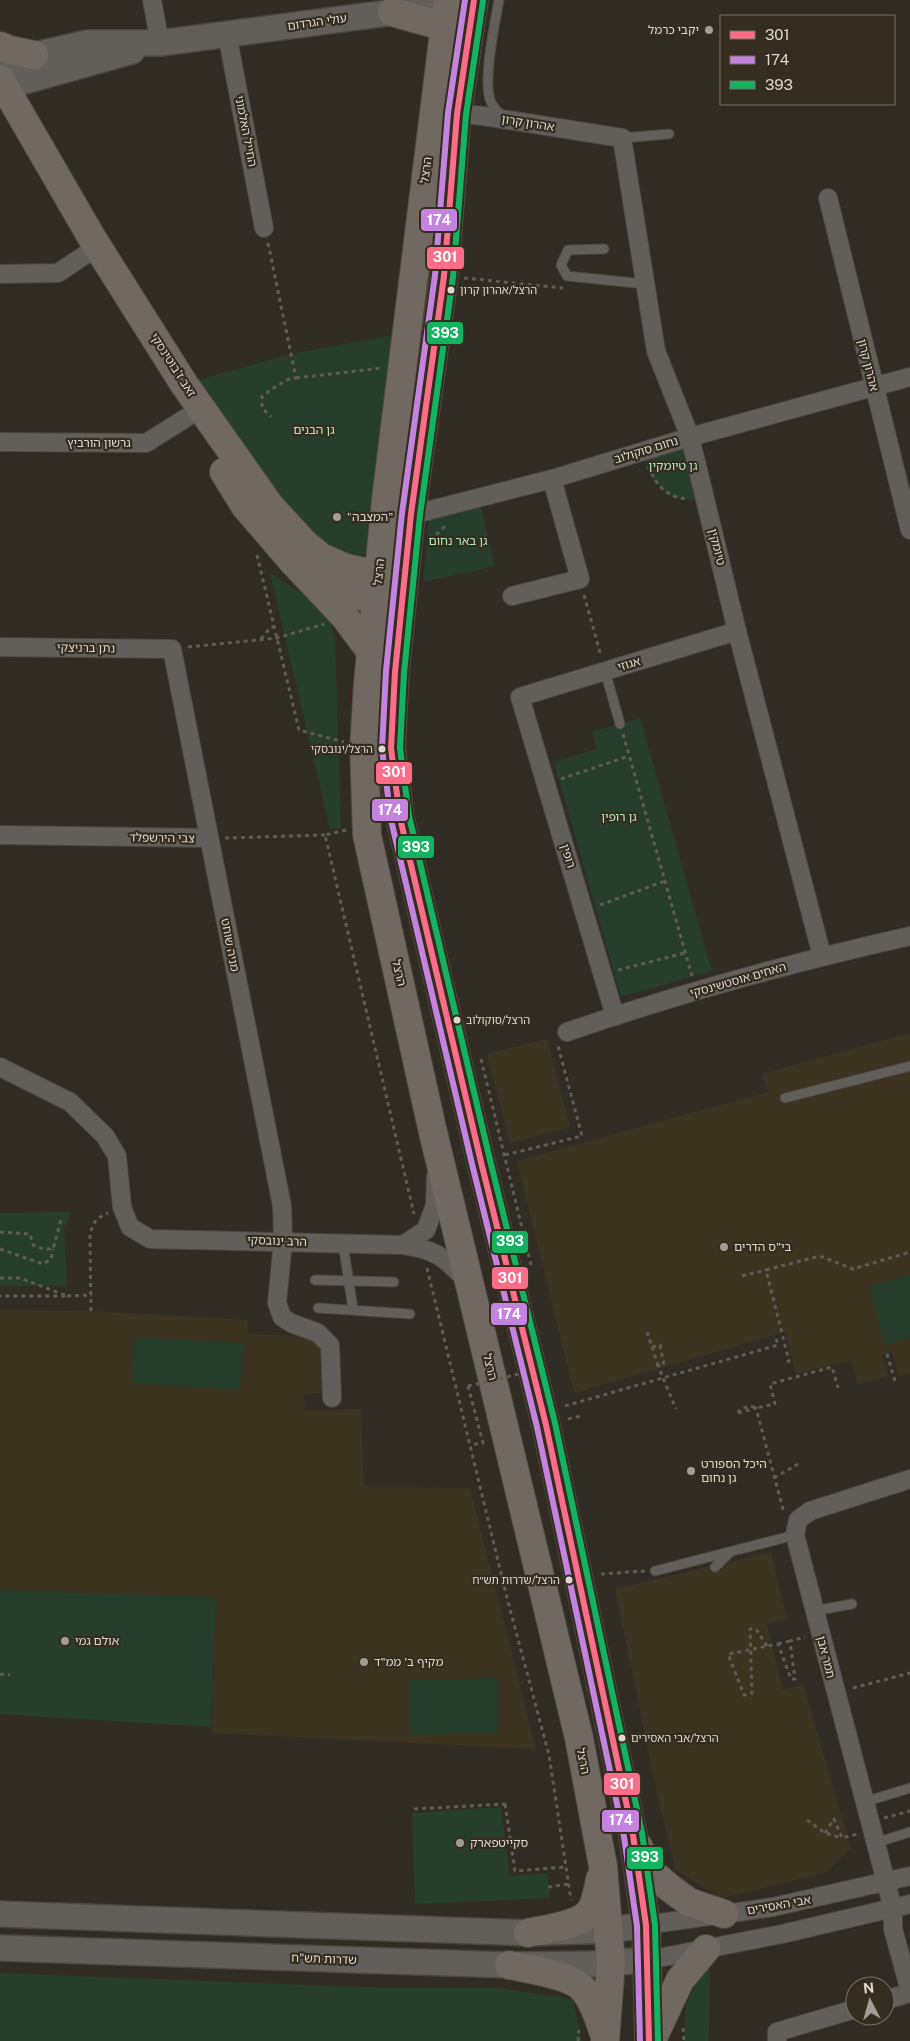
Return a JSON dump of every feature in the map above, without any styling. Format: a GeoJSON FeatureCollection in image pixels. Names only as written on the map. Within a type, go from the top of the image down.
{"type":"FeatureCollection","features":[{"type":"Feature","properties":{"kind":"main road"},"geometry":{"type":"LineString","coordinates":[[392,12],[464,6]]}},
{"type":"Feature","properties":{"kind":"main road","name":"הרצל"},"geometry":{"type":"LineString","coordinates":[[464,6],[402,365],[386,499],[364,748],[367,835],[432,1128],[579,1738],[603,1866],[609,1930],[611,1963],[606,2039]]}},
{"type":"Feature","properties":{"kind":"main road","name":"הרצל"},"geometry":{"type":"LineString","coordinates":[[464,6],[446,112],[444,276],[402,592],[391,748],[400,818],[481,1162],[546,1425],[633,1835],[646,1925],[650,2041]]}},
{"type":"Feature","properties":{"kind":"main road","name":"עולי הגרדום"},"geometry":{"type":"LineString","coordinates":[[1,80],[160,43],[392,12]]}},
{"type":"Feature","properties":{"kind":"main road","name":"עולי הגרדום"},"geometry":{"type":"LineString","coordinates":[[1,80],[34,55],[87,43],[160,43]]}},
{"type":"Feature","properties":{"kind":"main road"},"geometry":{"type":"LineString","coordinates":[[0,46],[34,55]]}},
{"type":"Feature","properties":{"kind":"main road","name":"זאב ז'בוטינסקי"},"geometry":{"type":"LineString","coordinates":[[1,80],[92,238],[184,384],[270,506],[304,543],[321,558],[346,568],[378,587],[402,592]]}},
{"type":"Feature","properties":{"kind":"main road","name":"זאב ז'בוטינסקי"},"geometry":{"type":"LineString","coordinates":[[0,118],[245,506],[294,563],[345,617],[371,652]]}},
{"type":"Feature","properties":{"kind":"main road"},"geometry":{"type":"LineString","coordinates":[[294,563],[309,576],[330,588],[378,587]]}},
{"type":"Feature","properties":{"kind":"main road"},"geometry":{"type":"LineString","coordinates":[[633,1835],[651,1872],[689,1902],[724,1914]]}},
{"type":"Feature","properties":{"kind":"main road"},"geometry":{"type":"LineString","coordinates":[[528,1932],[556,1928],[576,1921],[590,1912],[595,1900],[603,1866]]}},
{"type":"Feature","properties":{"kind":"main road"},"geometry":{"type":"LineString","coordinates":[[0,1914],[528,1932],[609,1930],[646,1925]]}},
{"type":"Feature","properties":{"kind":"main road","name":"שדרות תש\"ח"},"geometry":{"type":"LineString","coordinates":[[0,1948],[509,1965],[611,1963],[648,1960]]}},
{"type":"Feature","properties":{"kind":"main road"},"geometry":{"type":"LineString","coordinates":[[650,2041],[680,1980],[706,1949]]}},
{"type":"Feature","properties":{"kind":"main road"},"geometry":{"type":"LineString","coordinates":[[509,1965],[562,1978],[581,1987],[591,2000],[606,2039]]}},
{"type":"Feature","properties":{"kind":"street"},"geometry":{"type":"LineString","coordinates":[[152,0],[160,43]]}},
{"type":"Feature","properties":{"kind":"street","name":"החייל האלמוני"},"geometry":{"type":"LineString","coordinates":[[227,34],[264,228]]}},
{"type":"Feature","properties":{"kind":"street","name":"אהרון קרון"},"geometry":{"type":"LineString","coordinates":[[446,112],[511,120],[622,138]]}},
{"type":"Feature","properties":{"kind":"street","name":"טיומקין"},"geometry":{"type":"LineString","coordinates":[[622,138],[656,351],[690,436],[737,631],[822,956]]}},
{"type":"Feature","properties":{"kind":"street","name":"אהרון קרון"},"geometry":{"type":"LineString","coordinates":[[828,198],[873,387],[910,530]]}},
{"type":"Feature","properties":{"kind":"street"},"geometry":{"type":"LineString","coordinates":[[0,274],[58,273],[85,255]]}},
{"type":"Feature","properties":{"kind":"street","name":"נחום סוקולוב"},"geometry":{"type":"LineString","coordinates":[[411,514],[552,479],[690,436],[910,377]]}},
{"type":"Feature","properties":{"kind":"street","name":"גרשון הורביץ"},"geometry":{"type":"LineString","coordinates":[[0,442],[146,443],[189,416]]}},
{"type":"Feature","properties":{"kind":"street"},"geometry":{"type":"LineString","coordinates":[[512,596],[580,579],[552,479]]}},
{"type":"Feature","properties":{"kind":"street"},"geometry":{"type":"LineString","coordinates":[[386,499],[399,511],[411,514]]}},
{"type":"Feature","properties":{"kind":"street","name":"אגוזי"},"geometry":{"type":"LineString","coordinates":[[520,697],[737,631]]}},
{"type":"Feature","properties":{"kind":"street","name":"נתן ברניצקי"},"geometry":{"type":"LineString","coordinates":[[0,647],[172,649]]}},
{"type":"Feature","properties":{"kind":"street","name":"מניה שוחט"},"geometry":{"type":"LineString","coordinates":[[172,649],[282,1206],[283,1241],[276,1304],[282,1317],[291,1323],[318,1334],[330,1345],[332,1398]]}},
{"type":"Feature","properties":{"kind":"street","name":"רופין"},"geometry":{"type":"LineString","coordinates":[[520,697],[615,1016]]}},
{"type":"Feature","properties":{"kind":"street","name":"צבי הירשפלד"},"geometry":{"type":"LineString","coordinates":[[0,835],[209,838]]}},
{"type":"Feature","properties":{"kind":"street","name":"האחים אוסטשינסקי"},"geometry":{"type":"LineString","coordinates":[[568,1032],[615,1016],[822,956],[910,936]]}},
{"type":"Feature","properties":{"kind":"street"},"geometry":{"type":"LineString","coordinates":[[0,1067],[70,1102],[105,1136],[117,1156],[122,1207]]}},
{"type":"Feature","properties":{"kind":"street"},"geometry":{"type":"LineString","coordinates":[[403,1245],[426,1230],[432,1217],[436,1180],[432,1128]]}},
{"type":"Feature","properties":{"kind":"street","name":"הרב ינובסקי"},"geometry":{"type":"LineString","coordinates":[[122,1207],[130,1227],[150,1239],[403,1245],[429,1250],[450,1264],[469,1284]]}},
{"type":"Feature","properties":{"kind":"street"},"geometry":{"type":"LineString","coordinates":[[794,1535],[798,1520],[810,1511],[910,1479]]}},
{"type":"Feature","properties":{"kind":"street","name":"תמר אבן"},"geometry":{"type":"LineString","coordinates":[[794,1535],[893,1909]]}},
{"type":"Feature","properties":{"kind":"street","name":"אבי האסירים"},"geometry":{"type":"LineString","coordinates":[[646,1925],[773,1907],[886,1883],[910,1876]]}},
{"type":"Feature","properties":{"kind":"street"},"geometry":{"type":"LineString","coordinates":[[648,1960],[910,1904]]}},
{"type":"Feature","properties":{"kind":"street"},"geometry":{"type":"LineString","coordinates":[[893,1909],[903,1922],[910,1945]]}},
{"type":"Feature","properties":{"kind":"street"},"geometry":{"type":"LineString","coordinates":[[893,1909],[893,1929],[910,1992],[895,1997]]}},
{"type":"Feature","properties":{"kind":"street"},"geometry":{"type":"LineString","coordinates":[[777,2041],[777,2032],[845,2012]]}},
{"type":"Feature","properties":{"kind":"lane"},"geometry":{"type":"LineString","coordinates":[[464,6],[488,68],[490,100],[497,112],[511,120]]}},
{"type":"Feature","properties":{"kind":"lane"},"geometry":{"type":"LineString","coordinates":[[622,138],[669,134]]}},
{"type":"Feature","properties":{"kind":"lane"},"geometry":{"type":"LineString","coordinates":[[604,249],[568,250],[561,265],[567,276],[646,284]]}},
{"type":"Feature","properties":{"kind":"lane"},"geometry":{"type":"LineString","coordinates":[[605,671],[620,724]]}},
{"type":"Feature","properties":{"kind":"lane"},"geometry":{"type":"LineString","coordinates":[[785,1098],[910,1066]]}},
{"type":"Feature","properties":{"kind":"lane"},"geometry":{"type":"LineString","coordinates":[[343,1244],[353,1309]]}},
{"type":"Feature","properties":{"kind":"lane"},"geometry":{"type":"LineString","coordinates":[[315,1280],[394,1282]]}},
{"type":"Feature","properties":{"kind":"lane"},"geometry":{"type":"LineString","coordinates":[[318,1308],[410,1314]]}},
{"type":"Feature","properties":{"kind":"lane"},"geometry":{"type":"LineString","coordinates":[[655,1571],[794,1535]]}},
{"type":"Feature","properties":{"kind":"lane"},"geometry":{"type":"LineString","coordinates":[[715,1567],[730,1551]]}},
{"type":"Feature","properties":{"kind":"lane"},"geometry":{"type":"LineString","coordinates":[[814,1611],[852,1604]]}},
{"type":"Feature","properties":{"kind":"lane"},"geometry":{"type":"LineString","coordinates":[[864,1802],[910,1788]]}},
{"type":"Feature","properties":{"kind":"lane"},"geometry":{"type":"LineString","coordinates":[[875,1843],[910,1832]]}},
{"type":"Feature","properties":{"kind":"path"},"geometry":{"type":"LineString","coordinates":[[264,228],[296,378]]}},
{"type":"Feature","properties":{"kind":"path"},"geometry":{"type":"LineString","coordinates":[[444,276],[568,289]]}},
{"type":"Feature","properties":{"kind":"path"},"geometry":{"type":"LineString","coordinates":[[271,417],[262,408],[262,396],[286,380],[402,365]]}},
{"type":"Feature","properties":{"kind":"path"},"geometry":{"type":"LineString","coordinates":[[641,452],[654,481],[674,498],[706,501]]}},
{"type":"Feature","properties":{"kind":"path"},"geometry":{"type":"LineString","coordinates":[[421,540],[436,535],[445,527],[449,519],[448,506]]}},
{"type":"Feature","properties":{"kind":"path"},"geometry":{"type":"LineString","coordinates":[[257,552],[277,638]]}},
{"type":"Feature","properties":{"kind":"path"},"geometry":{"type":"LineString","coordinates":[[580,579],[605,671]]}},
{"type":"Feature","properties":{"kind":"path"},"geometry":{"type":"LineString","coordinates":[[172,649],[277,638],[345,617]]}},
{"type":"Feature","properties":{"kind":"path"},"geometry":{"type":"LineString","coordinates":[[261,640],[271,627],[275,627]]}},
{"type":"Feature","properties":{"kind":"path"},"geometry":{"type":"LineString","coordinates":[[620,724],[696,992]]}},
{"type":"Feature","properties":{"kind":"path"},"geometry":{"type":"LineString","coordinates":[[546,784],[629,756]]}},
{"type":"Feature","properties":{"kind":"path","name":"צבי הירשפלד"},"geometry":{"type":"LineString","coordinates":[[209,838],[325,835]]}},
{"type":"Feature","properties":{"kind":"path"},"geometry":{"type":"LineString","coordinates":[[616,899],[665,881]]}},
{"type":"Feature","properties":{"kind":"path"},"geometry":{"type":"LineString","coordinates":[[625,968],[685,953]]}},
{"type":"Feature","properties":{"kind":"path"},"geometry":{"type":"LineString","coordinates":[[505,1155],[582,1136],[555,1036],[568,1032]]}},
{"type":"Feature","properties":{"kind":"path"},"geometry":{"type":"LineString","coordinates":[[91,1311],[91,1224],[99,1217],[122,1207]]}},
{"type":"Feature","properties":{"kind":"path"},"geometry":{"type":"LineString","coordinates":[[0,1249],[43,1264],[51,1259],[61,1220]]}},
{"type":"Feature","properties":{"kind":"path"},"geometry":{"type":"LineString","coordinates":[[0,1232],[30,1234],[33,1245],[43,1249],[53,1249]]}},
{"type":"Feature","properties":{"kind":"path"},"geometry":{"type":"LineString","coordinates":[[742,1276],[820,1256],[853,1269],[910,1252]]}},
{"type":"Feature","properties":{"kind":"path"},"geometry":{"type":"LineString","coordinates":[[766,1270],[787,1362]]}},
{"type":"Feature","properties":{"kind":"path"},"geometry":{"type":"LineString","coordinates":[[0,1278],[20,1278],[67,1296]]}},
{"type":"Feature","properties":{"kind":"path"},"geometry":{"type":"LineString","coordinates":[[0,1296],[92,1295]]}},
{"type":"Feature","properties":{"kind":"path"},"geometry":{"type":"LineString","coordinates":[[648,1332],[658,1366],[676,1409]]}},
{"type":"Feature","properties":{"kind":"path"},"geometry":{"type":"LineString","coordinates":[[564,1406],[778,1345],[775,1335]]}},
{"type":"Feature","properties":{"kind":"path"},"geometry":{"type":"LineString","coordinates":[[652,1347],[660,1345],[664,1365],[658,1366]]}},
{"type":"Feature","properties":{"kind":"path"},"geometry":{"type":"LineString","coordinates":[[888,1354],[895,1381]]}},
{"type":"Feature","properties":{"kind":"path"},"geometry":{"type":"LineString","coordinates":[[756,1408],[750,1406],[740,1409],[738,1413],[775,1404],[770,1384],[832,1367],[838,1388]]}},
{"type":"Feature","properties":{"kind":"path"},"geometry":{"type":"LineString","coordinates":[[470,1446],[483,1443],[468,1386],[545,1368]]}},
{"type":"Feature","properties":{"kind":"path"},"geometry":{"type":"LineString","coordinates":[[756,1408],[783,1510],[794,1535]]}},
{"type":"Feature","properties":{"kind":"path"},"geometry":{"type":"LineString","coordinates":[[568,1419],[581,1416]]}},
{"type":"Feature","properties":{"kind":"path"},"geometry":{"type":"LineString","coordinates":[[774,1478],[798,1464]]}},
{"type":"Feature","properties":{"kind":"path"},"geometry":{"type":"LineString","coordinates":[[601,1574],[655,1571]]}},
{"type":"Feature","properties":{"kind":"path"},"geometry":{"type":"LineString","coordinates":[[767,1646],[756,1630],[750,1629],[750,1650],[752,1693],[744,1695],[728,1654],[750,1650],[778,1644],[820,1634]]}},
{"type":"Feature","properties":{"kind":"path"},"geometry":{"type":"LineString","coordinates":[[778,1644],[791,1679],[795,1679],[790,1641]]}},
{"type":"Feature","properties":{"kind":"path"},"geometry":{"type":"LineString","coordinates":[[835,1693],[910,1672]]}},
{"type":"Feature","properties":{"kind":"path"},"geometry":{"type":"LineString","coordinates":[[0,1674],[10,1675]]}},
{"type":"Feature","properties":{"kind":"path"},"geometry":{"type":"LineString","coordinates":[[414,1809],[505,1802],[515,1871],[566,1868]]}},
{"type":"Feature","properties":{"kind":"path"},"geometry":{"type":"LineString","coordinates":[[870,1823],[910,1811]]}},
{"type":"Feature","properties":{"kind":"path"},"geometry":{"type":"LineString","coordinates":[[825,1833],[834,1819],[842,1838]]}},
{"type":"Feature","properties":{"kind":"path"},"geometry":{"type":"LineString","coordinates":[[807,1820],[825,1833],[842,1838],[848,1837]]}},
{"type":"Feature","properties":{"kind":"path"},"geometry":{"type":"LineString","coordinates":[[548,1887],[569,1884]]}},
{"type":"Feature","properties":{"kind":"shaded area","name":"בי\"ס הדרים"},"geometry":{"type":"Polygon","coordinates":[[[910,1033],[910,1373],[899,1376],[892,1352],[882,1355],[888,1376],[858,1385],[851,1360],[796,1374],[785,1332],[574,1393],[517,1161],[768,1092],[762,1074],[910,1033]]]}},
{"type":"Feature","properties":{"kind":"shaded area"},"geometry":{"type":"Polygon","coordinates":[[[547,1039],[570,1127],[510,1143],[487,1054],[547,1039]]]}},
{"type":"Feature","properties":{"kind":"shaded area"},"geometry":{"type":"Polygon","coordinates":[[[0,1310],[91,1311],[248,1320],[247,1334],[305,1336],[321,1346],[324,1383],[320,1393],[304,1394],[305,1410],[361,1409],[364,1487],[470,1488],[536,1749],[212,1733],[215,1597],[0,1590],[0,1310]]]}},
{"type":"Feature","properties":{"kind":"shaded area"},"geometry":{"type":"Polygon","coordinates":[[[771,1552],[787,1619],[767,1624],[783,1690],[803,1684],[851,1848],[825,1873],[721,1898],[676,1870],[657,1793],[615,1589],[771,1552]]]}},
{"type":"Feature","properties":{"kind":"green space","name":"גן הבנים"},"geometry":{"type":"Polygon","coordinates":[[[406,333],[382,541],[365,554],[345,557],[321,557],[184,384],[291,354],[406,333]]]}},
{"type":"Feature","properties":{"kind":"green space","name":"גן טיומקין"},"geometry":{"type":"Polygon","coordinates":[[[690,437],[706,501],[673,498],[654,481],[641,452],[690,437]]]}},
{"type":"Feature","properties":{"kind":"green space","name":"גן באר נחום"},"geometry":{"type":"Polygon","coordinates":[[[480,503],[495,566],[423,582],[429,515],[480,503]]]}},
{"type":"Feature","properties":{"kind":"green space"},"geometry":{"type":"Polygon","coordinates":[[[270,573],[328,610],[335,640],[341,828],[330,829],[270,573]]]}},
{"type":"Feature","properties":{"kind":"green space","name":"גן רופין"},"geometry":{"type":"Polygon","coordinates":[[[640,718],[712,971],[621,997],[554,762],[597,749],[592,732],[640,718]]]}},
{"type":"Feature","properties":{"kind":"green space"},"geometry":{"type":"Polygon","coordinates":[[[71,1212],[64,1229],[67,1286],[0,1286],[0,1213],[71,1212]]]}},
{"type":"Feature","properties":{"kind":"green space"},"geometry":{"type":"Polygon","coordinates":[[[910,1275],[910,1338],[885,1345],[869,1286],[910,1275]]]}},
{"type":"Feature","properties":{"kind":"green space"},"geometry":{"type":"Polygon","coordinates":[[[135,1337],[243,1343],[240,1390],[132,1383],[135,1337]]]}},
{"type":"Feature","properties":{"kind":"green space"},"geometry":{"type":"Polygon","coordinates":[[[0,1590],[215,1597],[212,1727],[0,1714],[0,1590]]]}},
{"type":"Feature","properties":{"kind":"green space"},"geometry":{"type":"Polygon","coordinates":[[[497,1678],[498,1733],[410,1735],[409,1680],[497,1678]]]}},
{"type":"Feature","properties":{"kind":"green space","name":"סקייטפארק"},"geometry":{"type":"Polygon","coordinates":[[[501,1807],[510,1876],[547,1873],[550,1898],[415,1904],[412,1813],[501,1807]]]}},
{"type":"Feature","properties":{"kind":"green space"},"geometry":{"type":"Polygon","coordinates":[[[710,1958],[709,2041],[684,2041],[686,2004],[710,1958]]]}},
{"type":"Feature","properties":{"kind":"green space"},"geometry":{"type":"Polygon","coordinates":[[[0,1973],[387,1988],[498,1988],[573,1999],[582,2041],[0,2041],[0,1973]]]}},
{"type":"Feature","properties":{"kind":"transit line","name":"174"},"geometry":{"type":"LineString","coordinates":[[465,0],[448,113],[435,275],[402,513],[386,671],[382,749],[391,820],[472,1164],[537,1427],[624,1837],[637,1926],[640,2041]]}},
{"type":"Feature","properties":{"kind":"transit line","name":"301"},"geometry":{"type":"LineString","coordinates":[[474,0],[457,114],[444,276],[411,514],[395,672],[391,748],[400,818],[481,1162],[546,1425],[633,1835],[646,1925],[649,2041]]}},
{"type":"Feature","properties":{"kind":"transit line","name":"393"},"geometry":{"type":"LineString","coordinates":[[483,1],[466,115],[453,277],[420,515],[404,673],[400,748],[409,816],[490,1160],[555,1423],[642,1833],[655,1925],[658,2041]]}},
{"type":"Feature","properties":{"kind":"place","name":"יקבי כרמל"},"geometry":{"type":"Point","coordinates":[709,30]}},
{"type":"Feature","properties":{"kind":"place","name":"הרצל/אהרון קרון"},"geometry":{"type":"Point","coordinates":[451,290]}},
{"type":"Feature","properties":{"kind":"place","name":"\"המצבה\""},"geometry":{"type":"Point","coordinates":[337,517]}},
{"type":"Feature","properties":{"kind":"place","name":"הרצל/ינובסקי"},"geometry":{"type":"Point","coordinates":[382,749]}},
{"type":"Feature","properties":{"kind":"place","name":"הרצל/סוקולוב"},"geometry":{"type":"Point","coordinates":[457,1020]}},
{"type":"Feature","properties":{"kind":"place","name":"בי\"ס הדרים"},"geometry":{"type":"Point","coordinates":[724,1247]}},
{"type":"Feature","properties":{"kind":"place","name":"היכל הספורט גן נחום"},"geometry":{"type":"Point","coordinates":[691,1471]}},
{"type":"Feature","properties":{"kind":"place","name":"הרצל/שדרות תש״ח"},"geometry":{"type":"Point","coordinates":[569,1580]}},
{"type":"Feature","properties":{"kind":"place","name":"אולם גמי"},"geometry":{"type":"Point","coordinates":[65,1641]}},
{"type":"Feature","properties":{"kind":"place","name":"מקיף ב' ממ\"ד"},"geometry":{"type":"Point","coordinates":[364,1662]}},
{"type":"Feature","properties":{"kind":"place","name":"הרצל/אבי האסירים"},"geometry":{"type":"Point","coordinates":[622,1738]}},
{"type":"Feature","properties":{"kind":"place","name":"סקייטפארק"},"geometry":{"type":"Point","coordinates":[460,1843]}}]}
